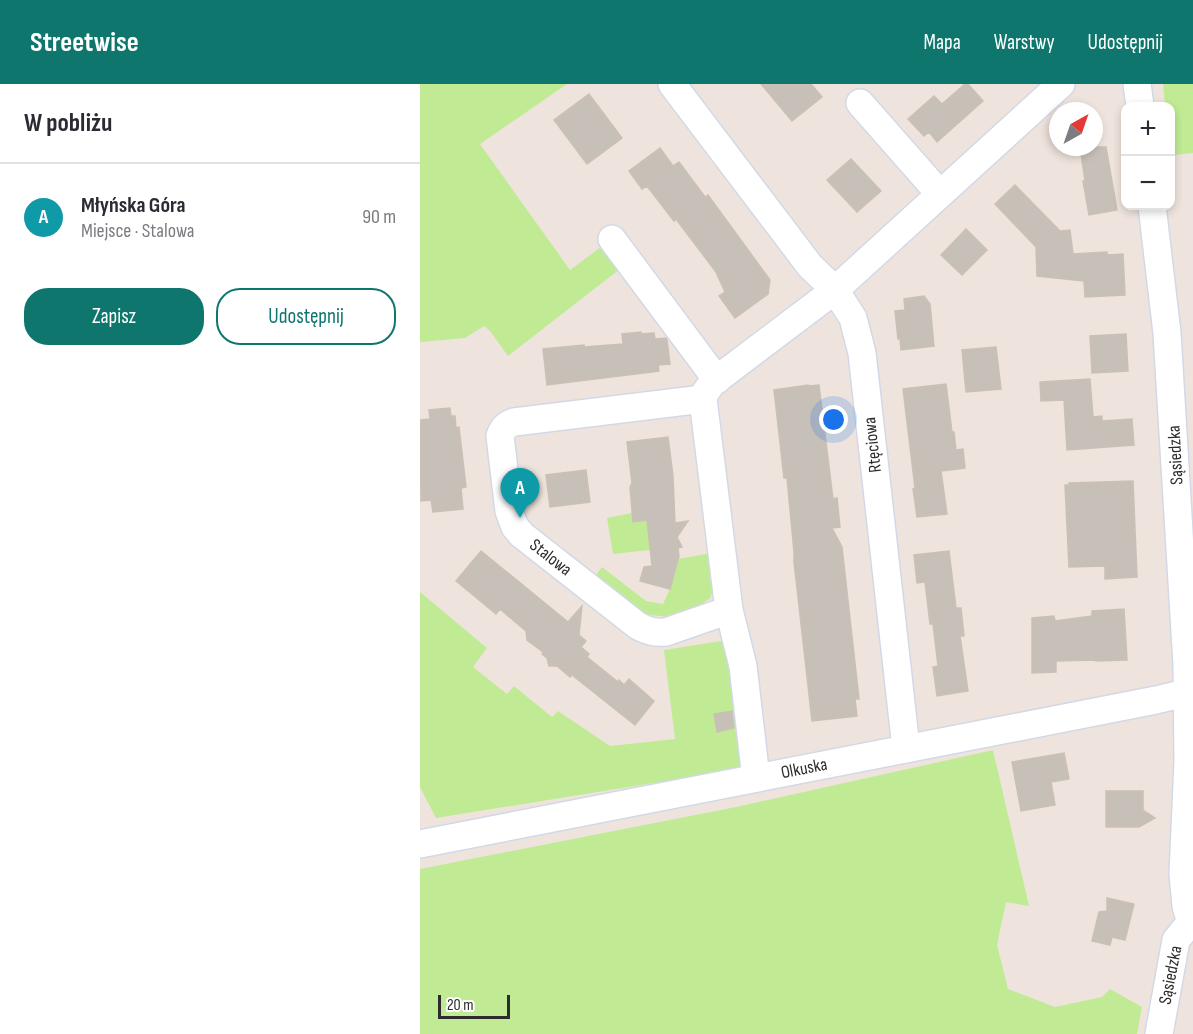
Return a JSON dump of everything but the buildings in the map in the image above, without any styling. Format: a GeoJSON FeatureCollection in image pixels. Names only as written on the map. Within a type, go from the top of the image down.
{"type":"FeatureCollection","features":[{"type":"Feature","properties":{"kind":"street"},"geometry":{"type":"LineString","coordinates":[[672,84],[810,267],[835,290]]}},
{"type":"Feature","properties":{"kind":"street"},"geometry":{"type":"LineString","coordinates":[[710,389],[835,290],[1061,84]]}},
{"type":"Feature","properties":{"kind":"street"},"geometry":{"type":"LineString","coordinates":[[1137,84],[1139,102]]}},
{"type":"Feature","properties":{"kind":"street"},"geometry":{"type":"LineString","coordinates":[[860,103],[940,194]]}},
{"type":"Feature","properties":{"kind":"street","name":"Sąsiedzka"},"geometry":{"type":"LineString","coordinates":[[1152,210],[1167,333],[1191,691],[1183,874],[1186,906],[1193,919]]}},
{"type":"Feature","properties":{"kind":"street"},"geometry":{"type":"LineString","coordinates":[[612,239],[710,389],[729,610],[743,666],[756,778]]}},
{"type":"Feature","properties":{"kind":"street","name":"Rtęciowa"},"geometry":{"type":"LineString","coordinates":[[835,290],[853,318],[862,353],[906,748]]}},
{"type":"Feature","properties":{"kind":"street","name":"Stalowa"},"geometry":{"type":"LineString","coordinates":[[710,389],[514,422],[507,425],[500,436],[507,500],[515,527],[638,626],[657,633],[666,632],[729,610]]}},
{"type":"Feature","properties":{"kind":"street","name":"Olkuska"},"geometry":{"type":"LineString","coordinates":[[420,844],[1156,700],[1191,691]]}},
{"type":"Feature","properties":{"kind":"street","name":"Sąsiedzka"},"geometry":{"type":"LineString","coordinates":[[1159,1034],[1176,940],[1185,929],[1193,924]]}},
{"type":"Feature","properties":{"kind":"green space"},"geometry":{"type":"Polygon","coordinates":[[[420,84],[567,84],[480,144],[570,270],[605,244],[625,265],[508,356],[484,326],[465,338],[420,342],[420,84]]]}},
{"type":"Feature","properties":{"kind":"green space"},"geometry":{"type":"Polygon","coordinates":[[[1163,84],[1193,84],[1193,153],[1175,155],[1175,102],[1165,102],[1163,84]]]}},
{"type":"Feature","properties":{"kind":"green space"},"geometry":{"type":"Polygon","coordinates":[[[646,510],[650,550],[613,554],[607,518],[646,510]]]}},
{"type":"Feature","properties":{"kind":"green space"},"geometry":{"type":"Polygon","coordinates":[[[712,553],[715,585],[710,598],[694,610],[669,617],[642,612],[595,576],[602,567],[646,601],[663,604],[670,589],[678,559],[712,553]]]}},
{"type":"Feature","properties":{"kind":"green space"},"geometry":{"type":"Polygon","coordinates":[[[420,592],[487,648],[473,667],[507,694],[514,686],[552,717],[558,711],[610,746],[675,739],[664,650],[734,639],[746,768],[436,818],[420,787],[420,592]]]}},
{"type":"Feature","properties":{"kind":"green space"},"geometry":{"type":"Polygon","coordinates":[[[993,750],[1029,906],[1006,902],[997,945],[1008,989],[1055,1007],[1102,997],[1110,989],[1142,1007],[1137,1034],[420,1034],[420,869],[736,807],[993,750]]]}},
{"type":"Feature","properties":{"kind":"place","name":"Młyńska Góra"},"geometry":{"type":"Point","coordinates":[520,518]}}]}
